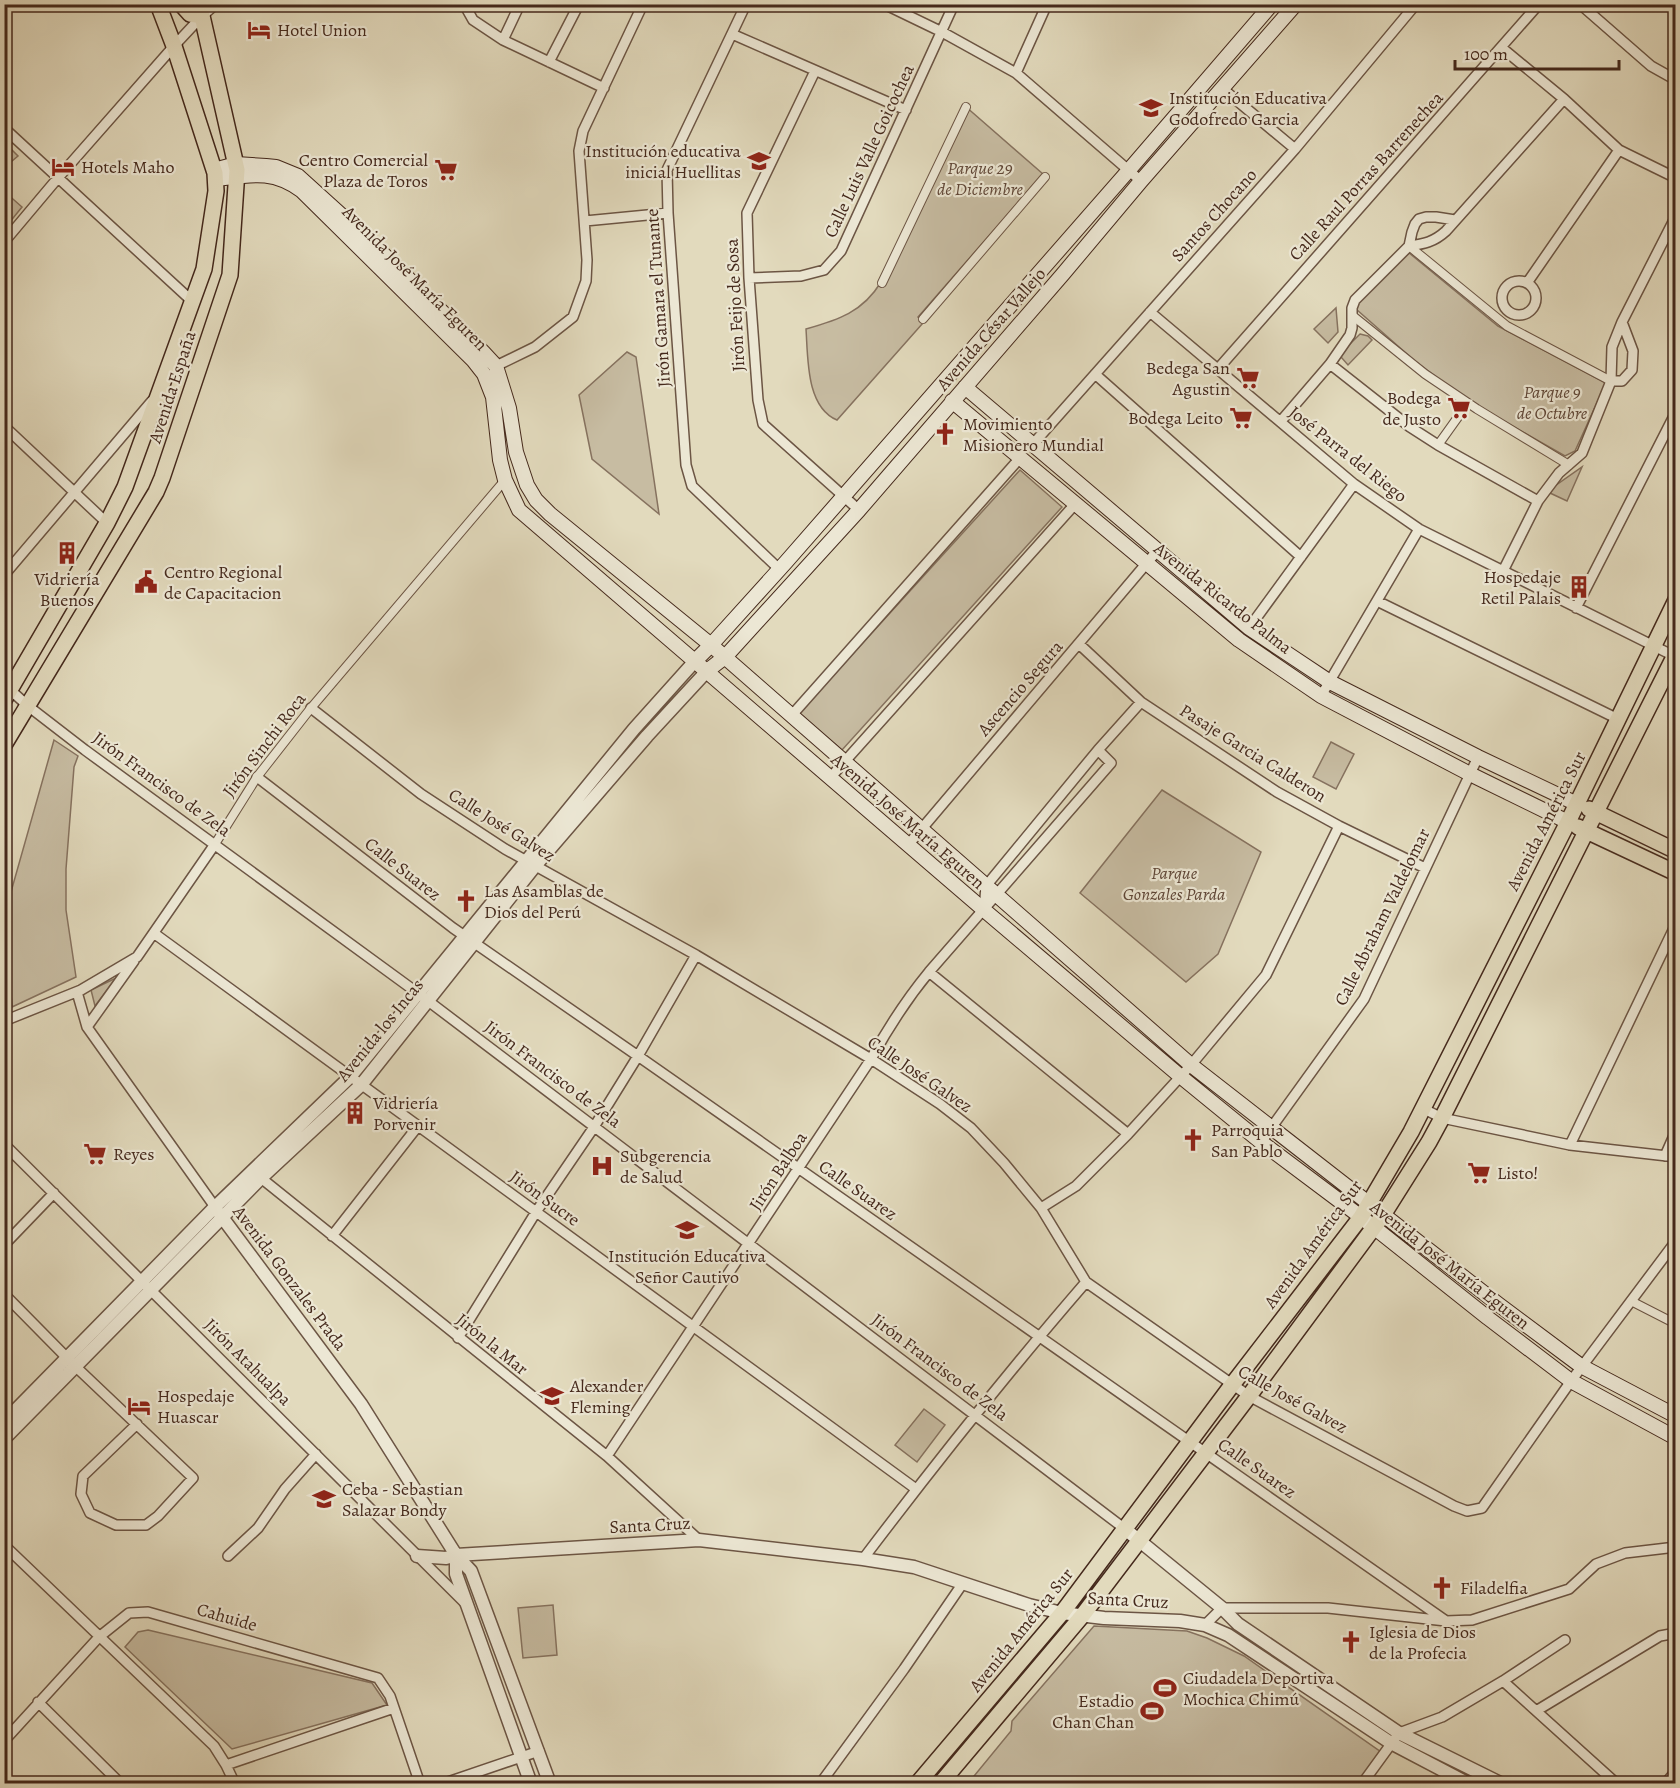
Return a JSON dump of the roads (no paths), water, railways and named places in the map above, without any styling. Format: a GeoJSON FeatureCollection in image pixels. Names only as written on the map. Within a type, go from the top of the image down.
{"type":"FeatureCollection","features":[{"type":"Feature","properties":{"kind":"main road","name":"Avenida España"},"geometry":{"type":"LineString","coordinates":[[7,692],[107,524],[125,487],[204,269],[216,191],[215,174],[174,46],[158,4]]}},
{"type":"Feature","properties":{"kind":"main road"},"geometry":{"type":"LineString","coordinates":[[181,4],[190,14],[199,10]]}},
{"type":"Feature","properties":{"kind":"main road","name":"Avenida César Vallejo"},"geometry":{"type":"LineString","coordinates":[[695,661],[950,375],[1272,4]]}},
{"type":"Feature","properties":{"kind":"main road","name":"Avenida César Vallejo"},"geometry":{"type":"LineString","coordinates":[[707,671],[725,657],[859,510],[1296,4]]}},
{"type":"Feature","properties":{"kind":"main road","name":"Avenida España"},"geometry":{"type":"LineString","coordinates":[[4,745],[156,492],[230,275],[237,170],[199,10]]}},
{"type":"Feature","properties":{"kind":"main road","name":"Avenida José María Eguren"},"geometry":{"type":"LineString","coordinates":[[215,174],[276,167],[291,172],[308,183],[496,366],[509,408],[516,452],[527,484],[550,514],[725,657],[1191,1065],[1581,1366],[1676,1416]]}},
{"type":"Feature","properties":{"kind":"main road","name":"Avenida José María Eguren"},"geometry":{"type":"LineString","coordinates":[[237,170],[277,177],[290,182],[302,191],[473,360],[484,374],[493,398],[500,460],[505,480],[519,510],[984,910],[1261,1142],[1571,1381],[1676,1438]]}},
{"type":"Feature","properties":{"kind":"main road"},"geometry":{"type":"LineString","coordinates":[[204,269],[213,264],[225,266],[230,275]]}},
{"type":"Feature","properties":{"kind":"main road","name":"Avenida Ricardo Palma"},"geometry":{"type":"LineString","coordinates":[[964,387],[1249,628],[1330,682],[1478,757],[1676,851]]}},
{"type":"Feature","properties":{"kind":"main road","name":"Avenida Ricardo Palma"},"geometry":{"type":"LineString","coordinates":[[952,401],[1239,640],[1321,696],[1470,774],[1676,873]]}},
{"type":"Feature","properties":{"kind":"main road","name":"Avenida América Sur"},"geometry":{"type":"LineString","coordinates":[[917,1784],[1062,1613],[1361,1217],[1411,1132],[1577,804],[1676,600]]}},
{"type":"Feature","properties":{"kind":"main road","name":"Avenida América Sur"},"geometry":{"type":"LineString","coordinates":[[940,1784],[1082,1616],[1383,1215],[1442,1118],[1675,655]]}},
{"type":"Feature","properties":{"kind":"main road"},"geometry":{"type":"LineString","coordinates":[[1210,1101],[1221,1088]]}},
{"type":"Feature","properties":{"kind":"main road"},"geometry":{"type":"LineString","coordinates":[[1312,1281],[1326,1291]]}},
{"type":"Feature","properties":{"kind":"main road"},"geometry":{"type":"LineString","coordinates":[[1488,1318],[1498,1304]]}},
{"type":"Feature","properties":{"kind":"street"},"geometry":{"type":"LineString","coordinates":[[4,242],[57,178],[174,46],[199,10],[216,4]]}},
{"type":"Feature","properties":{"kind":"street"},"geometry":{"type":"LineString","coordinates":[[464,4],[473,20],[503,40],[604,88]]}},
{"type":"Feature","properties":{"kind":"street"},"geometry":{"type":"LineString","coordinates":[[503,40],[520,4]]}},
{"type":"Feature","properties":{"kind":"street"},"geometry":{"type":"LineString","coordinates":[[549,62],[579,4]]}},
{"type":"Feature","properties":{"kind":"street"},"geometry":{"type":"LineString","coordinates":[[496,366],[534,347],[573,317],[586,281],[585,221],[579,151],[583,131],[643,4]]}},
{"type":"Feature","properties":{"kind":"street","name":"Jirón Gamara el Tunante"},"geometry":{"type":"LineString","coordinates":[[747,4],[667,170],[668,213],[686,465],[692,486],[779,569]]}},
{"type":"Feature","properties":{"kind":"street"},"geometry":{"type":"LineString","coordinates":[[884,4],[942,32],[1016,73],[1141,181]]}},
{"type":"Feature","properties":{"kind":"street","name":"Calle Luis Valle Goicochea"},"geometry":{"type":"LineString","coordinates":[[749,278],[801,276],[824,270],[841,251],[954,4]]}},
{"type":"Feature","properties":{"kind":"street"},"geometry":{"type":"LineString","coordinates":[[1016,73],[1047,4]]}},
{"type":"Feature","properties":{"kind":"street","name":"Santos Chocano"},"geometry":{"type":"LineString","coordinates":[[1033,444],[1295,149],[1416,4]]}},
{"type":"Feature","properties":{"kind":"street","name":"Calle Raul Porras Barrenechea"},"geometry":{"type":"LineString","coordinates":[[1217,370],[1539,4]]}},
{"type":"Feature","properties":{"kind":"street"},"geometry":{"type":"LineString","coordinates":[[1580,4],[1651,66],[1676,80]]}},
{"type":"Feature","properties":{"kind":"street"},"geometry":{"type":"LineString","coordinates":[[732,34],[906,110]]}},
{"type":"Feature","properties":{"kind":"street"},"geometry":{"type":"LineString","coordinates":[[1502,48],[1564,99],[1619,150],[1676,178]]}},
{"type":"Feature","properties":{"kind":"street","name":"Jirón Feijo de Sosa"},"geometry":{"type":"LineString","coordinates":[[815,71],[747,213],[749,278],[758,400],[763,424],[859,510]]}},
{"type":"Feature","properties":{"kind":"street"},"geometry":{"type":"LineString","coordinates":[[1223,89],[1295,149]]}},
{"type":"Feature","properties":{"kind":"street"},"geometry":{"type":"LineString","coordinates":[[1409,246],[1425,244],[1446,231],[1564,99]]}},
{"type":"Feature","properties":{"kind":"street"},"geometry":{"type":"LineString","coordinates":[[882,283],[966,107]]}},
{"type":"Feature","properties":{"kind":"street"},"geometry":{"type":"LineString","coordinates":[[4,128],[193,302]]}},
{"type":"Feature","properties":{"kind":"street"},"geometry":{"type":"LineString","coordinates":[[1527,283],[1619,150]]}},
{"type":"Feature","properties":{"kind":"street"},"geometry":{"type":"LineString","coordinates":[[923,319],[1045,177]]}},
{"type":"Feature","properties":{"kind":"street"},"geometry":{"type":"LineString","coordinates":[[585,221],[668,213]]}},
{"type":"Feature","properties":{"kind":"street"},"geometry":{"type":"LineString","coordinates":[[1503,571],[1538,501],[1559,473],[1582,453],[1611,381],[1611,347],[1676,216]]}},
{"type":"Feature","properties":{"kind":"street"},"geometry":{"type":"LineString","coordinates":[[1281,421],[1330,364],[1350,335],[1352,309],[1356,300],[1409,246],[1412,232],[1419,219],[1436,217],[1455,220]]}},
{"type":"Feature","properties":{"kind":"street"},"geometry":{"type":"LineString","coordinates":[[1409,246],[1507,326],[1611,381],[1622,381],[1632,370],[1633,351],[1622,322]]}},
{"type":"Feature","properties":{"kind":"street","name":"José Parra del Riego"},"geometry":{"type":"LineString","coordinates":[[1150,312],[1354,484],[1419,529],[1675,655]]}},
{"type":"Feature","properties":{"kind":"street"},"geometry":{"type":"LineString","coordinates":[[1353,316],[1425,374],[1569,465]]}},
{"type":"Feature","properties":{"kind":"street"},"geometry":{"type":"LineString","coordinates":[[1330,364],[1410,427],[1538,501]]}},
{"type":"Feature","properties":{"kind":"street"},"geometry":{"type":"LineString","coordinates":[[1095,374],[1301,557]]}},
{"type":"Feature","properties":{"kind":"street","name":"Avenida Ricardo Palma"},"geometry":{"type":"LineString","coordinates":[[950,375],[964,387]]}},
{"type":"Feature","properties":{"kind":"street","name":"Avenida Ricardo Palma"},"geometry":{"type":"LineString","coordinates":[[937,389],[952,401]]}},
{"type":"Feature","properties":{"kind":"street"},"geometry":{"type":"LineString","coordinates":[[4,575],[162,390]]}},
{"type":"Feature","properties":{"kind":"street"},"geometry":{"type":"LineString","coordinates":[[1438,445],[1468,403]]}},
{"type":"Feature","properties":{"kind":"street"},"geometry":{"type":"LineString","coordinates":[[1576,608],[1676,412]]}},
{"type":"Feature","properties":{"kind":"street"},"geometry":{"type":"LineString","coordinates":[[4,426],[107,524]]}},
{"type":"Feature","properties":{"kind":"street"},"geometry":{"type":"LineString","coordinates":[[792,715],[1020,458]]}},
{"type":"Feature","properties":{"kind":"street","name":"Jirón Sinchi Roca"},"geometry":{"type":"LineString","coordinates":[[4,1021],[77,992],[138,957],[215,844],[257,777],[311,708],[505,480]]}},
{"type":"Feature","properties":{"kind":"street"},"geometry":{"type":"LineString","coordinates":[[1249,628],[1354,484]]}},
{"type":"Feature","properties":{"kind":"street"},"geometry":{"type":"LineString","coordinates":[[830,778],[1076,503]]}},
{"type":"Feature","properties":{"kind":"street"},"geometry":{"type":"LineString","coordinates":[[1321,696],[1419,529]]}},
{"type":"Feature","properties":{"kind":"street","name":"Ascencio Segura"},"geometry":{"type":"LineString","coordinates":[[908,845],[1157,551]]}},
{"type":"Feature","properties":{"kind":"street"},"geometry":{"type":"LineString","coordinates":[[1377,600],[1618,719]]}},
{"type":"Feature","properties":{"kind":"street","name":"Pasaje Garcia Calderon"},"geometry":{"type":"LineString","coordinates":[[1079,644],[1141,702],[1277,792],[1339,826],[1425,868]]}},
{"type":"Feature","properties":{"kind":"street","name":"Avenida los Incas"},"geometry":{"type":"LineString","coordinates":[[219,1212],[261,1178],[361,1085],[423,998],[634,729],[695,661]]}},
{"type":"Feature","properties":{"kind":"street","name":"Avenida los Incas"},"geometry":{"type":"LineString","coordinates":[[530,863],[707,671]]}},
{"type":"Feature","properties":{"kind":"street","name":"Jirón Francisco de Zela"},"geometry":{"type":"LineString","coordinates":[[7,692],[423,998],[1125,1529],[1222,1608],[1238,1624],[1395,1738]]}},
{"type":"Feature","properties":{"kind":"street"},"geometry":{"type":"LineString","coordinates":[[992,890],[1098,750],[1141,702]]}},
{"type":"Feature","properties":{"kind":"street","name":"Calle José Galvez"},"geometry":{"type":"LineString","coordinates":[[311,708],[421,794],[505,849],[696,955],[871,1059],[940,1104],[971,1128],[1004,1163],[1041,1209],[1086,1282],[1249,1396],[1454,1506],[1467,1511],[1482,1508],[1571,1381]]}},
{"type":"Feature","properties":{"kind":"street"},"geometry":{"type":"LineString","coordinates":[[992,890],[1112,763],[1098,750]]}},
{"type":"Feature","properties":{"kind":"street","name":"Calle Abraham Valdelomar"},"geometry":{"type":"LineString","coordinates":[[1261,1142],[1364,999],[1478,757]]}},
{"type":"Feature","properties":{"kind":"street","name":"Calle Suarez"},"geometry":{"type":"LineString","coordinates":[[257,777],[469,940],[1446,1621]]}},
{"type":"Feature","properties":{"kind":"street"},"geometry":{"type":"LineString","coordinates":[[1041,1209],[1076,1186],[1128,1134],[1191,1065],[1266,975],[1339,826]]}},
{"type":"Feature","properties":{"kind":"street","name":"Jirón Balboa"},"geometry":{"type":"LineString","coordinates":[[607,1456],[871,1059],[891,1023],[929,972],[984,910],[992,890]]}},
{"type":"Feature","properties":{"kind":"street"},"geometry":{"type":"LineString","coordinates":[[1570,1144],[1676,924]]}},
{"type":"Feature","properties":{"kind":"street","name":"Jirón Sucre"},"geometry":{"type":"LineString","coordinates":[[154,934],[916,1489]]}},
{"type":"Feature","properties":{"kind":"street"},"geometry":{"type":"LineString","coordinates":[[458,1338],[536,1212],[594,1127],[696,955]]}},
{"type":"Feature","properties":{"kind":"street"},"geometry":{"type":"LineString","coordinates":[[87,1027],[138,957]]}},
{"type":"Feature","properties":{"kind":"street"},"geometry":{"type":"LineString","coordinates":[[929,972],[1128,1134]]}},
{"type":"Feature","properties":{"kind":"street","name":"Avenida Gonzales Prada"},"geometry":{"type":"LineString","coordinates":[[77,992],[87,1027],[219,1212],[361,1404],[456,1554],[471,1571],[550,1784]]}},
{"type":"Feature","properties":{"kind":"street","name":"Avenida los Incas"},"geometry":{"type":"LineString","coordinates":[[4,1422],[71,1362],[350,1077],[423,998]]}},
{"type":"Feature","properties":{"kind":"street"},"geometry":{"type":"LineString","coordinates":[[1422,1108],[1442,1118],[1570,1144],[1676,1157]]}},
{"type":"Feature","properties":{"kind":"street"},"geometry":{"type":"LineString","coordinates":[[332,1236],[418,1126]]}},
{"type":"Feature","properties":{"kind":"street"},"geometry":{"type":"LineString","coordinates":[[1665,1156],[1676,1131]]}},
{"type":"Feature","properties":{"kind":"street","name":"Jirón Atahualpa"},"geometry":{"type":"LineString","coordinates":[[4,1144],[467,1605]]}},
{"type":"Feature","properties":{"kind":"street","name":"Jirón la Mar"},"geometry":{"type":"LineString","coordinates":[[261,1178],[607,1456],[699,1540]]}},
{"type":"Feature","properties":{"kind":"street"},"geometry":{"type":"LineString","coordinates":[[4,1245],[54,1193]]}},
{"type":"Feature","properties":{"kind":"street"},"geometry":{"type":"LineString","coordinates":[[1571,1381],[1676,1241]]}},
{"type":"Feature","properties":{"kind":"street"},"geometry":{"type":"LineString","coordinates":[[863,1559],[1039,1336],[1086,1282]]}},
{"type":"Feature","properties":{"kind":"street"},"geometry":{"type":"LineString","coordinates":[[4,1294],[71,1362],[137,1424],[193,1478],[158,1516],[146,1525],[116,1525],[90,1514],[81,1494],[84,1476],[137,1424]]}},
{"type":"Feature","properties":{"kind":"street"},"geometry":{"type":"LineString","coordinates":[[1631,1301],[1676,1324]]}},
{"type":"Feature","properties":{"kind":"street","name":"Avenida los Incas"},"geometry":{"type":"LineString","coordinates":[[4,1439],[71,1362]]}},
{"type":"Feature","properties":{"kind":"street"},"geometry":{"type":"LineString","coordinates":[[228,1556],[258,1528],[285,1489],[316,1454]]}},
{"type":"Feature","properties":{"kind":"street","name":"Santa Cruz"},"geometry":{"type":"LineString","coordinates":[[417,1556],[446,1558],[456,1554],[699,1540],[914,1567],[1062,1613],[1205,1624]]}},
{"type":"Feature","properties":{"kind":"street"},"geometry":{"type":"LineString","coordinates":[[4,1545],[214,1746],[235,1784]]}},
{"type":"Feature","properties":{"kind":"street"},"geometry":{"type":"LineString","coordinates":[[1469,1784],[1228,1635],[1205,1624],[1222,1608],[1328,1608],[1446,1621],[1472,1620],[1569,1589],[1596,1563],[1625,1553],[1676,1546]]}},
{"type":"Feature","properties":{"kind":"street","name":"Avenida Gonzales Prada"},"geometry":{"type":"LineString","coordinates":[[456,1554],[456,1574],[531,1784]]}},
{"type":"Feature","properties":{"kind":"street"},"geometry":{"type":"LineString","coordinates":[[820,1784],[963,1583]]}},
{"type":"Feature","properties":{"kind":"street","name":"Cahuide"},"geometry":{"type":"LineString","coordinates":[[4,1741],[99,1637],[129,1613],[148,1612],[378,1678],[390,1696],[420,1784]]}},
{"type":"Feature","properties":{"kind":"street"},"geometry":{"type":"LineString","coordinates":[[1536,1711],[1660,1636],[1676,1633]]}},
{"type":"Feature","properties":{"kind":"street"},"geometry":{"type":"LineString","coordinates":[[1362,1784],[1395,1738],[1442,1717],[1503,1681],[1565,1640]]}},
{"type":"Feature","properties":{"kind":"street"},"geometry":{"type":"LineString","coordinates":[[1503,1681],[1617,1784]]}},
{"type":"Feature","properties":{"kind":"street"},"geometry":{"type":"LineString","coordinates":[[38,1702],[121,1784]]}},
{"type":"Feature","properties":{"kind":"street"},"geometry":{"type":"LineString","coordinates":[[226,1765],[394,1708]]}},
{"type":"Feature","properties":{"kind":"street"},"geometry":{"type":"LineString","coordinates":[[1395,1738],[1502,1784]]}},
{"type":"Feature","properties":{"kind":"street"},"geometry":{"type":"LineString","coordinates":[[442,1784],[539,1751]]}},
{"type":"Feature","properties":{"kind":"street"},"geometry":{"type":"LineString","coordinates":[[1665,1784],[1675,1772]]}},
{"type":"Feature","properties":{"kind":"place","name":"Hotel Union"},"geometry":{"type":"Point","coordinates":[259,30]}},
{"type":"Feature","properties":{"kind":"place","name":"Institución Educativa Godofredo Garcia"},"geometry":{"type":"Point","coordinates":[1151,108]}},
{"type":"Feature","properties":{"kind":"place","name":"Institución educativa inicial Huellitas"},"geometry":{"type":"Point","coordinates":[759,161]}},
{"type":"Feature","properties":{"kind":"place","name":"Hotels Maho"},"geometry":{"type":"Point","coordinates":[63,167]}},
{"type":"Feature","properties":{"kind":"place","name":"Centro Comercial Plaza de Toros"},"geometry":{"type":"Point","coordinates":[446,170]}},
{"type":"Feature","properties":{"kind":"place","name":"Bedega San Agustin"},"geometry":{"type":"Point","coordinates":[1248,378]}},
{"type":"Feature","properties":{"kind":"place","name":"Bodega de Justo"},"geometry":{"type":"Point","coordinates":[1459,408]}},
{"type":"Feature","properties":{"kind":"place","name":"Bodega Leito"},"geometry":{"type":"Point","coordinates":[1241,418]}},
{"type":"Feature","properties":{"kind":"place","name":"Movimiento Misionero Mundial"},"geometry":{"type":"Point","coordinates":[945,434]}},
{"type":"Feature","properties":{"kind":"place","name":"Vidriería Buenos"},"geometry":{"type":"Point","coordinates":[67,553]}},
{"type":"Feature","properties":{"kind":"place","name":"Centro Regional de Capacitacion"},"geometry":{"type":"Point","coordinates":[146,582]}},
{"type":"Feature","properties":{"kind":"place","name":"Hospedaje Retil Palais"},"geometry":{"type":"Point","coordinates":[1579,587]}},
{"type":"Feature","properties":{"kind":"place","name":"Las Asamblas de Dios del Perú"},"geometry":{"type":"Point","coordinates":[466,901]}},
{"type":"Feature","properties":{"kind":"place","name":"Vidriería Porvenir"},"geometry":{"type":"Point","coordinates":[355,1113]}},
{"type":"Feature","properties":{"kind":"place","name":"Parroquia San Pablo"},"geometry":{"type":"Point","coordinates":[1193,1140]}},
{"type":"Feature","properties":{"kind":"place","name":"Reyes"},"geometry":{"type":"Point","coordinates":[95,1154]}},
{"type":"Feature","properties":{"kind":"place","name":"Subgerencia de Salud"},"geometry":{"type":"Point","coordinates":[602,1166]}},
{"type":"Feature","properties":{"kind":"place","name":"Listo!"},"geometry":{"type":"Point","coordinates":[1479,1173]}},
{"type":"Feature","properties":{"kind":"place","name":"Institución Educativa Señor Cautivo"},"geometry":{"type":"Point","coordinates":[687,1230]}},
{"type":"Feature","properties":{"kind":"place","name":"Alexander Fleming"},"geometry":{"type":"Point","coordinates":[552,1396]}},
{"type":"Feature","properties":{"kind":"place","name":"Hospedaje Huascar"},"geometry":{"type":"Point","coordinates":[139,1406]}},
{"type":"Feature","properties":{"kind":"place","name":"Ceba - Sebastian Salazar Bondy"},"geometry":{"type":"Point","coordinates":[324,1499]}},
{"type":"Feature","properties":{"kind":"place","name":"Filadelfia"},"geometry":{"type":"Point","coordinates":[1442,1588]}},
{"type":"Feature","properties":{"kind":"place","name":"Iglesia de Dios de la Profecia"},"geometry":{"type":"Point","coordinates":[1351,1642]}},
{"type":"Feature","properties":{"kind":"place","name":"Ciudadela Deportiva Mochica Chimú"},"geometry":{"type":"Point","coordinates":[1165,1688]}},
{"type":"Feature","properties":{"kind":"place","name":"Estadio Chan Chan"},"geometry":{"type":"Point","coordinates":[1152,1711]}},
{"type":"Feature","properties":{"kind":"park label","name":"Parque 29 de Diciembre"},"geometry":{"type":"Point","coordinates":[980,178]}},
{"type":"Feature","properties":{"kind":"park label","name":"Parque 9 de Octubre"},"geometry":{"type":"Point","coordinates":[1552,402]}},
{"type":"Feature","properties":{"kind":"park label","name":"Parque Gonzales Parda"},"geometry":{"type":"Point","coordinates":[1174,883]}}]}
